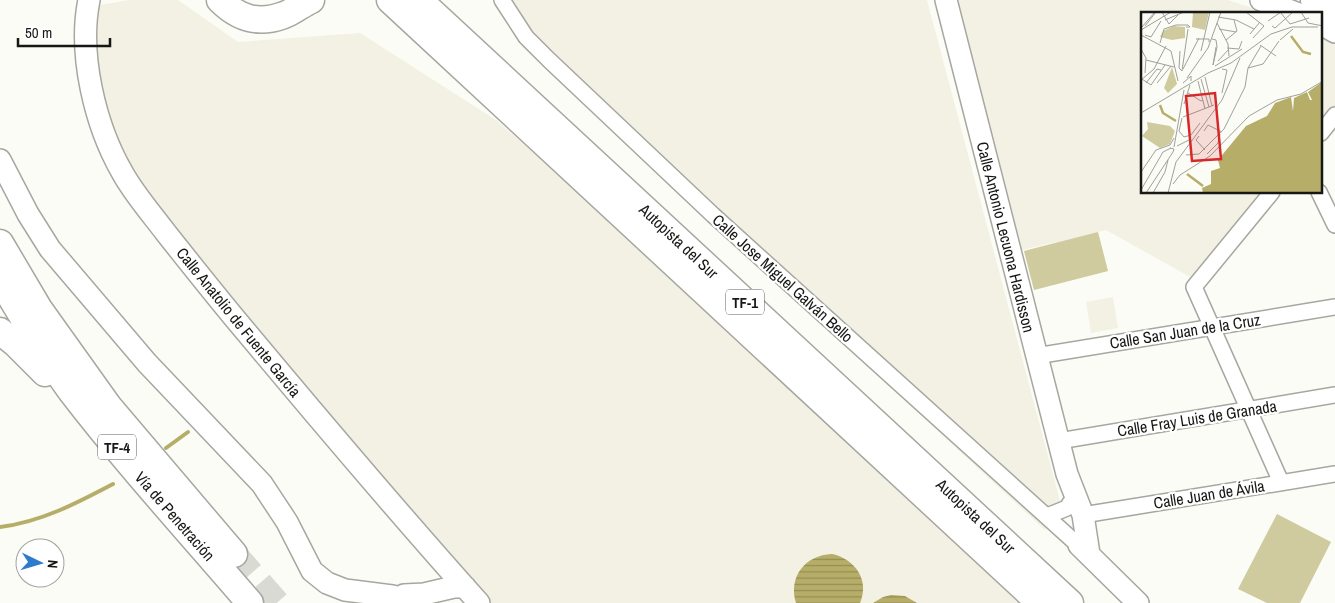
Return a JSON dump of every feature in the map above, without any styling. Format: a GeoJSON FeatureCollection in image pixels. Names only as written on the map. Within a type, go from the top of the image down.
{"type":"FeatureCollection","features":[{"type":"Feature","properties":{"kind":"highway"},"geometry":{"type":"LineString","coordinates":[[220,0],[231,10],[250,19],[269,20],[285,15],[303,2]]}},
{"type":"Feature","properties":{"kind":"highway"},"geometry":{"type":"LineString","coordinates":[[376,0],[415,36],[430,38]]}},
{"type":"Feature","properties":{"kind":"highway","name":"Autopista del Sur"},"geometry":{"type":"LineString","coordinates":[[390,0],[1040,603]]}},
{"type":"Feature","properties":{"kind":"highway","name":"Autopista del Sur"},"geometry":{"type":"LineString","coordinates":[[419,0],[1070,603]]}},
{"type":"Feature","properties":{"kind":"highway"},"geometry":{"type":"LineString","coordinates":[[434,0],[454,18],[458,37]]}},
{"type":"Feature","properties":{"kind":"highway"},"geometry":{"type":"LineString","coordinates":[[1314,0],[1335,7]]}},
{"type":"Feature","properties":{"kind":"highway","name":"Vía de Penetración"},"geometry":{"type":"LineString","coordinates":[[0,243],[39,309],[109,407],[234,554]]}},
{"type":"Feature","properties":{"kind":"highway","name":"Vía de Penetración"},"geometry":{"type":"LineString","coordinates":[[0,279],[41,346],[112,442],[250,603]]}},
{"type":"Feature","properties":{"kind":"highway"},"geometry":{"type":"LineString","coordinates":[[0,331],[16,344],[112,442]]}},
{"type":"Feature","properties":{"kind":"street","name":"Calle Anatolio de Fuente García"},"geometry":{"type":"LineString","coordinates":[[89,0],[86,49],[92,92],[107,142],[121,172],[135,193],[212,291],[376,486],[479,603]]}},
{"type":"Feature","properties":{"kind":"street","name":"Calle Jose Miguel Galván Bello"},"geometry":{"type":"LineString","coordinates":[[502,0],[526,38],[713,215],[1083,549]]}},
{"type":"Feature","properties":{"kind":"street","name":"Calle Antonio Lecuona Hardisson"},"geometry":{"type":"LineString","coordinates":[[946,0],[1036,356],[1077,509],[1083,549]]}},
{"type":"Feature","properties":{"kind":"street"},"geometry":{"type":"LineString","coordinates":[[1261,0],[1294,12]]}},
{"type":"Feature","properties":{"kind":"street"},"geometry":{"type":"LineString","coordinates":[[1322,25],[1335,32]]}},
{"type":"Feature","properties":{"kind":"street"},"geometry":{"type":"LineString","coordinates":[[1322,132],[1335,116]]}},
{"type":"Feature","properties":{"kind":"street"},"geometry":{"type":"LineString","coordinates":[[2,169],[39,232],[63,266],[154,370],[262,484],[287,522],[312,571],[318,577],[335,587],[424,599],[454,587],[465,587],[462,596],[450,603]]}},
{"type":"Feature","properties":{"kind":"street"},"geometry":{"type":"LineString","coordinates":[[1270,194],[1194,287],[1281,482]]}},
{"type":"Feature","properties":{"kind":"street"},"geometry":{"type":"LineString","coordinates":[[1320,194],[1334,223]]}},
{"type":"Feature","properties":{"kind":"street","name":"Calle San Juan de la Cruz"},"geometry":{"type":"LineString","coordinates":[[1036,356],[1335,306]]}},
{"type":"Feature","properties":{"kind":"street","name":"Calle Fray Luis de Granada"},"geometry":{"type":"LineString","coordinates":[[1058,441],[1335,395]]}},
{"type":"Feature","properties":{"kind":"street","name":"Calle Juan de Ávila"},"geometry":{"type":"LineString","coordinates":[[1077,509],[1335,474]]}},
{"type":"Feature","properties":{"kind":"street"},"geometry":{"type":"LineString","coordinates":[[1047,516],[1066,508],[1077,509]]}},
{"type":"Feature","properties":{"kind":"street"},"geometry":{"type":"LineString","coordinates":[[1083,549],[1138,603]]}},
{"type":"Feature","properties":{"kind":"street"},"geometry":{"type":"LineString","coordinates":[[424,599],[437,585],[441,566],[439,557]]}},
{"type":"Feature","properties":{"kind":"shaded area"},"geometry":{"type":"Polygon","coordinates":[[[129,0],[178,0],[238,42],[360,33],[496,120],[706,303],[1028,603],[490,603],[469,581],[219,286],[123,158],[113,134],[95,57],[95,6],[129,0]]]}},
{"type":"Feature","properties":{"kind":"shaded area"},"geometry":{"type":"Polygon","coordinates":[[[496,0],[927,0],[1060,501],[1045,530],[522,47],[496,0]]]}},
{"type":"Feature","properties":{"kind":"shaded area"},"geometry":{"type":"Polygon","coordinates":[[[955,0],[1228,0],[1264,12],[1141,12],[1141,194],[1275,194],[1201,283],[1106,230],[1098,232],[1108,271],[1034,290],[1024,251],[1061,241],[1022,250],[955,0]]]}},
{"type":"Feature","properties":{"kind":"shaded area"},"geometry":{"type":"Polygon","coordinates":[[[1322,34],[1335,41],[1335,120],[1322,136],[1322,34]]]}},
{"type":"Feature","properties":{"kind":"shaded area"},"geometry":{"type":"Polygon","coordinates":[[[1098,232],[1108,271],[1034,290],[1024,251],[1098,232]]]}},
{"type":"Feature","properties":{"kind":"shaded area"},"geometry":{"type":"Polygon","coordinates":[[[1113,297],[1118,328],[1091,333],[1086,302],[1113,297]]]}},
{"type":"Feature","properties":{"kind":"shaded area"},"geometry":{"type":"Polygon","coordinates":[[[1277,514],[1331,542],[1300,603],[1267,603],[1238,589],[1277,514]]]}},
{"type":"Feature","properties":{"kind":"shaded area"},"geometry":{"type":"Polygon","coordinates":[[[832,554],[854,566],[862,579],[863,594],[860,603],[796,603],[794,585],[801,569],[814,558],[832,554]]]}},
{"type":"Feature","properties":{"kind":"shaded area"},"geometry":{"type":"Polygon","coordinates":[[[891,595],[905,596],[917,603],[873,603],[891,595]]]}},
{"type":"Feature","properties":{"kind":"waterway"},"geometry":{"type":"LineString","coordinates":[[166,448],[188,432]]}},
{"type":"Feature","properties":{"kind":"waterway"},"geometry":{"type":"LineString","coordinates":[[0,527],[44,516],[72,505],[113,484]]}},
{"type":"Feature","properties":{"kind":"tunnel"},"geometry":{"type":"LineString","coordinates":[[234,554],[277,603]]}}]}
